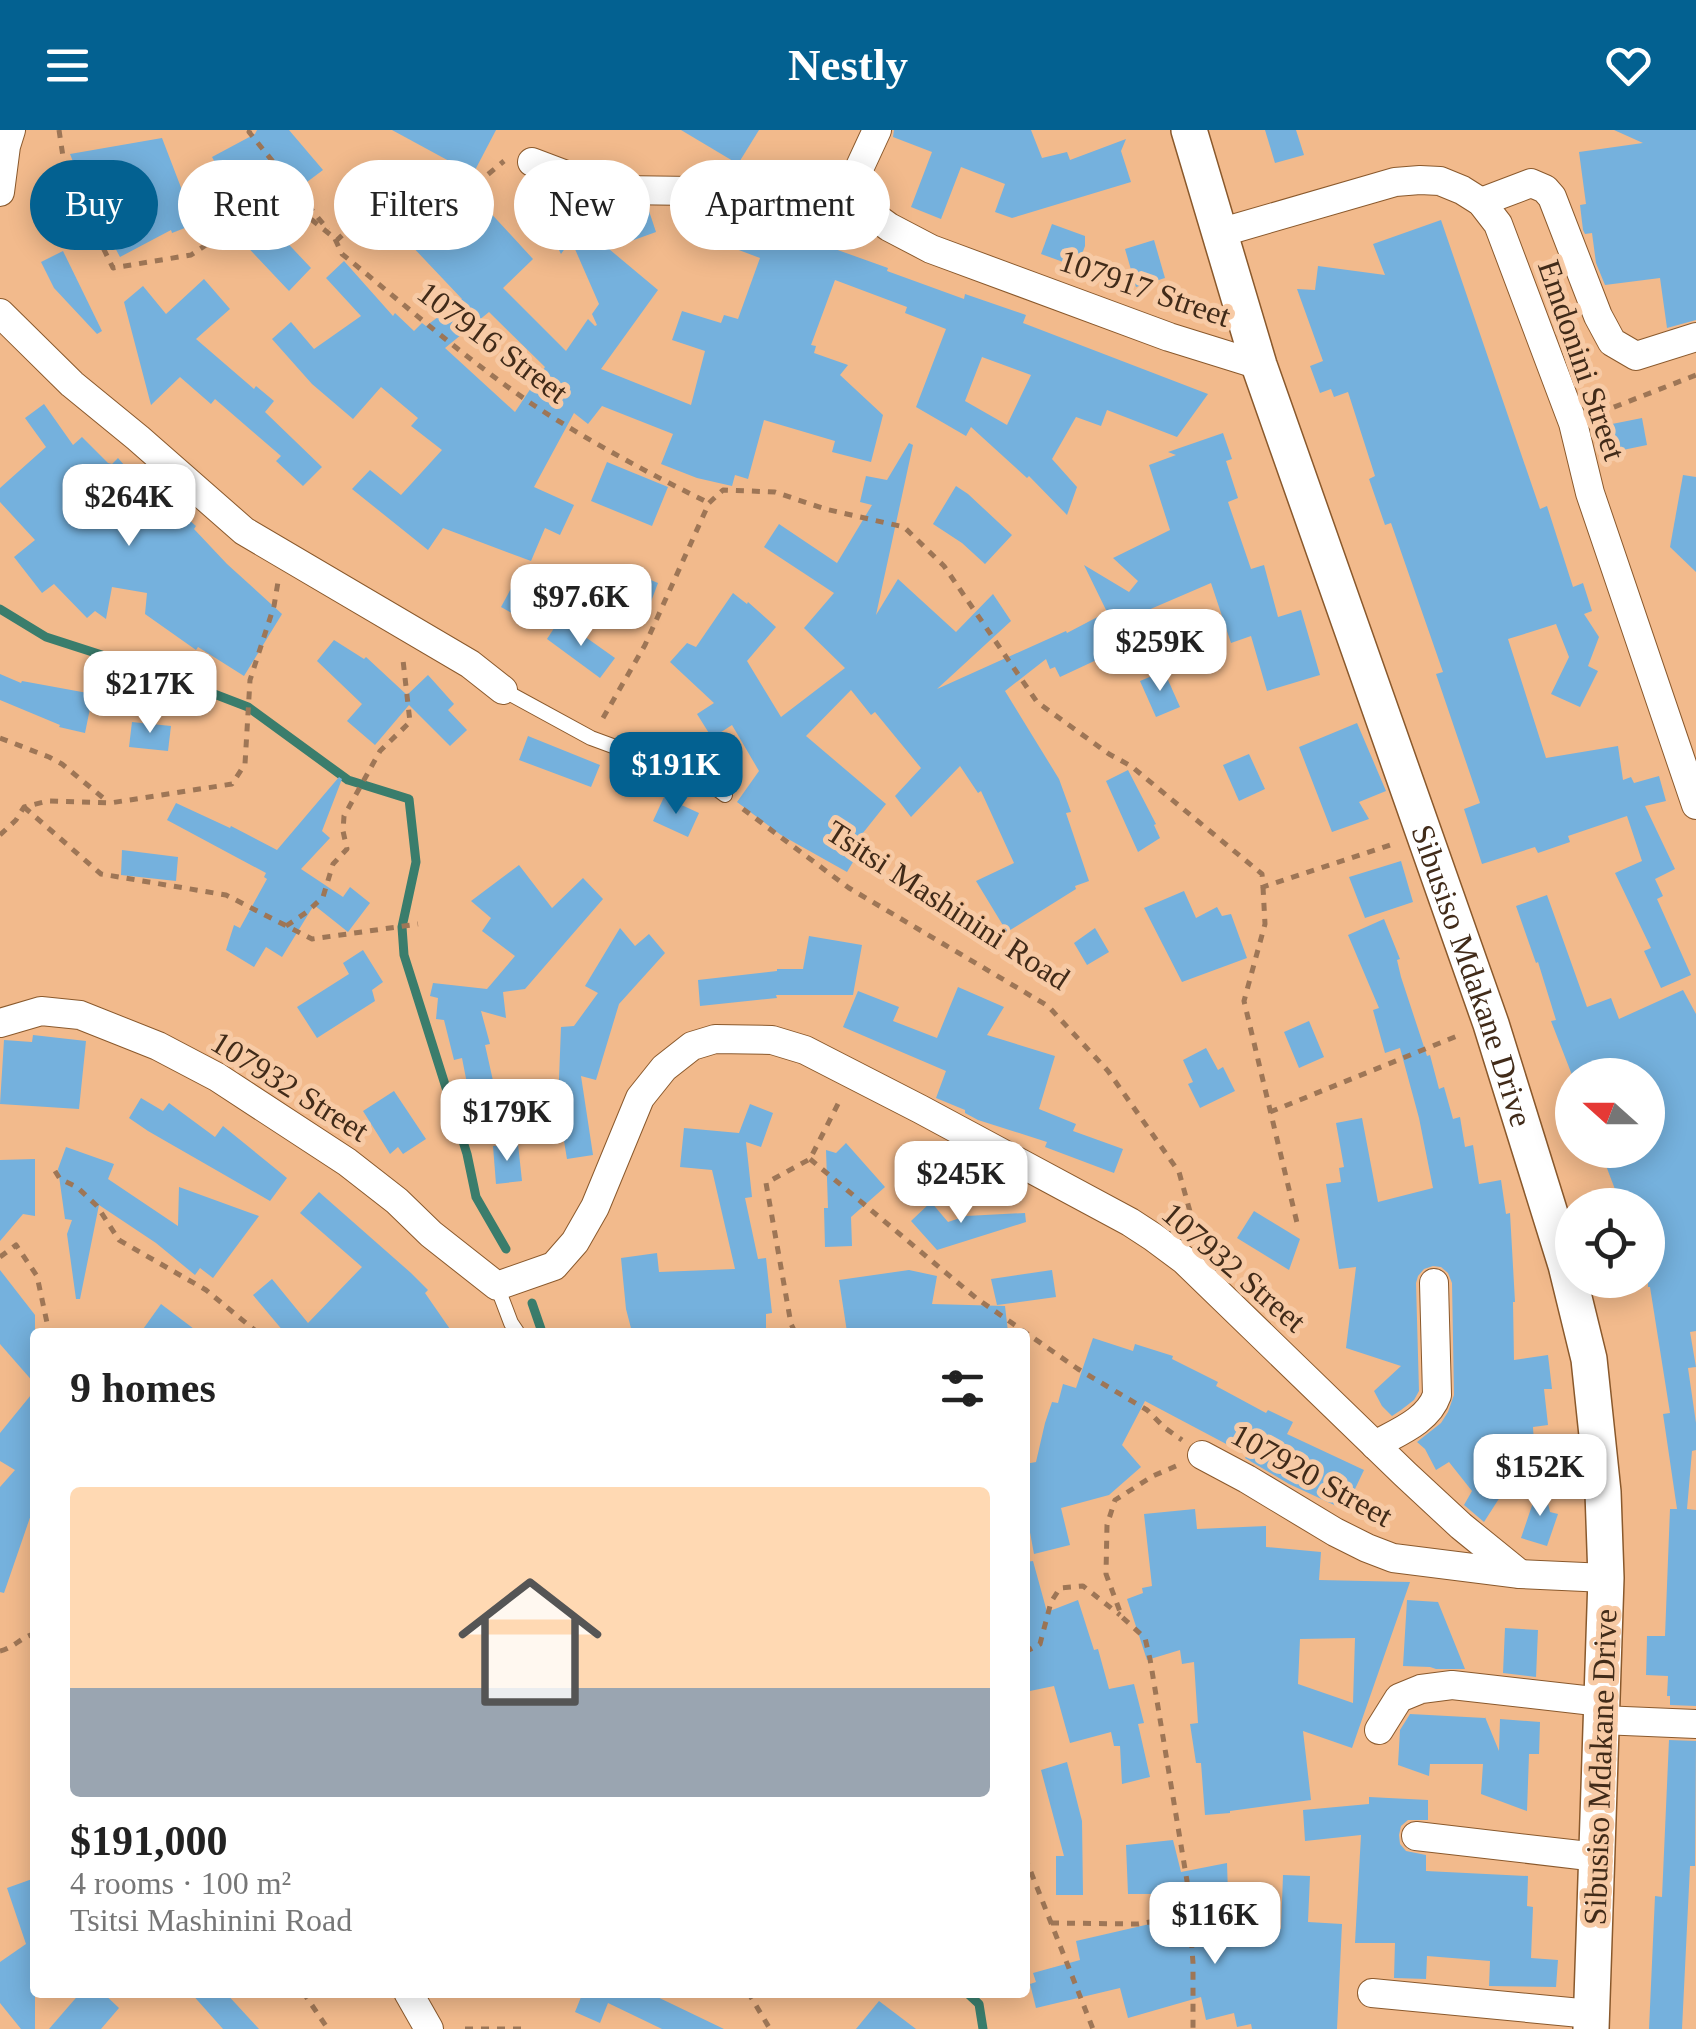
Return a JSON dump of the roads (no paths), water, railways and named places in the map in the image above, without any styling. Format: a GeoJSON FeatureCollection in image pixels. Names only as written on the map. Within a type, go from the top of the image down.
{"type":"FeatureCollection","features":[{"type":"Feature","properties":{"kind":"street"},"geometry":{"type":"LineString","coordinates":[[0,192],[11,130]]}},
{"type":"Feature","properties":{"kind":"street"},"geometry":{"type":"LineString","coordinates":[[863,160],[876,130]]}},
{"type":"Feature","properties":{"kind":"street","name":"Sibusiso Mdakane Drive"},"geometry":{"type":"LineString","coordinates":[[1189,130],[1258,365],[1491,1024],[1566,1265],[1589,1359],[1604,1492],[1606,1578],[1591,2021]]}},
{"type":"Feature","properties":{"kind":"street"},"geometry":{"type":"LineString","coordinates":[[1219,232],[1396,182],[1440,181],[1481,202],[1532,183],[1552,197],[1612,342],[1636,356],[1696,337]]}},
{"type":"Feature","properties":{"kind":"street","name":"Emdonini Street"},"geometry":{"type":"LineString","coordinates":[[1481,202],[1498,224],[1573,423],[1590,493],[1696,806]]}},
{"type":"Feature","properties":{"kind":"street","name":"107917 Street"},"geometry":{"type":"LineString","coordinates":[[890,228],[931,249],[1151,331],[1258,365]]}},
{"type":"Feature","properties":{"kind":"street"},"geometry":{"type":"LineString","coordinates":[[0,312],[72,384],[244,532],[470,664],[503,690]]}},
{"type":"Feature","properties":{"kind":"street","name":"107932 Street"},"geometry":{"type":"LineString","coordinates":[[0,1023],[41,1011],[80,1015],[124,1030],[217,1077],[347,1162],[497,1286],[554,1266],[575,1242],[595,1207],[640,1098],[664,1068],[692,1046],[714,1039],[772,1040],[805,1050],[1130,1222],[1184,1260],[1375,1445],[1520,1574]]}},
{"type":"Feature","properties":{"kind":"street"},"geometry":{"type":"LineString","coordinates":[[1375,1445],[1433,1408],[1437,1395],[1434,1283]]}},
{"type":"Feature","properties":{"kind":"street","name":"107920 Street"},"geometry":{"type":"LineString","coordinates":[[1202,1455],[1335,1532],[1393,1558],[1520,1574],[1606,1578]]}},
{"type":"Feature","properties":{"kind":"street"},"geometry":{"type":"LineString","coordinates":[[1379,1730],[1399,1698],[1452,1684],[1696,1724]]}},
{"type":"Feature","properties":{"kind":"street"},"geometry":{"type":"LineString","coordinates":[[1416,1836],[1596,1857]]}},
{"type":"Feature","properties":{"kind":"street"},"geometry":{"type":"LineString","coordinates":[[1372,1992],[1591,2021]]}},
{"type":"Feature","properties":{"kind":"street"},"geometry":{"type":"LineString","coordinates":[[411,1998],[429,2029]]}},
{"type":"Feature","properties":{"kind":"lane"},"geometry":{"type":"LineString","coordinates":[[503,690],[592,738],[705,780],[724,795]]}},
{"type":"Feature","properties":{"kind":"lane"},"geometry":{"type":"LineString","coordinates":[[497,1286],[514,1328]]}},
{"type":"Feature","properties":{"kind":"waterway"},"geometry":{"type":"LineString","coordinates":[[0,609],[46,637],[248,707],[348,780],[409,799],[416,862],[402,927],[404,955],[467,1154],[476,1197],[506,1249]]}},
{"type":"Feature","properties":{"kind":"waterway"},"geometry":{"type":"LineString","coordinates":[[532,1303],[541,1328]]}},
{"type":"Feature","properties":{"kind":"waterway"},"geometry":{"type":"LineString","coordinates":[[972,1998],[979,2004],[983,2029]]}}]}
